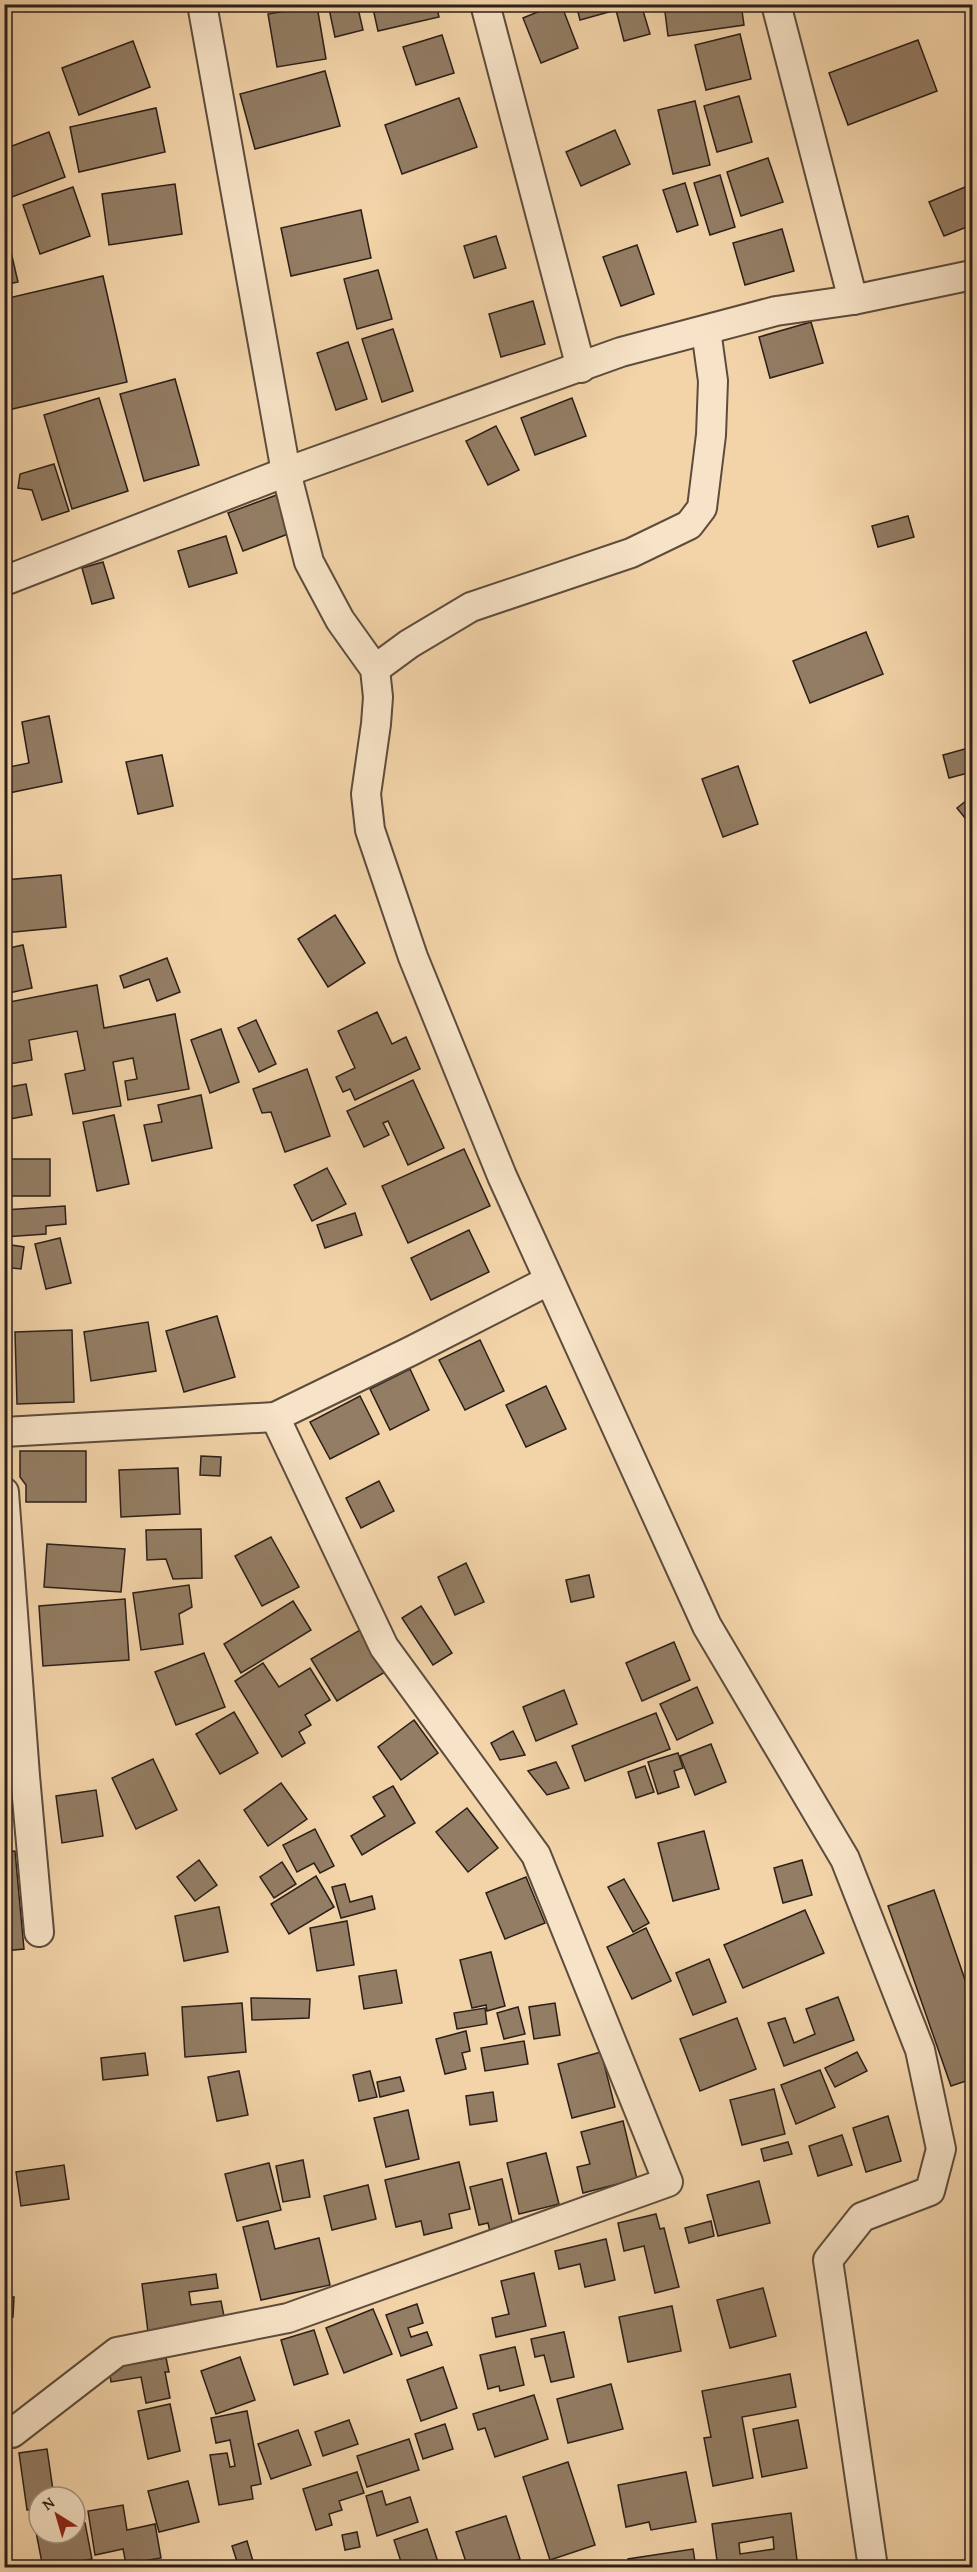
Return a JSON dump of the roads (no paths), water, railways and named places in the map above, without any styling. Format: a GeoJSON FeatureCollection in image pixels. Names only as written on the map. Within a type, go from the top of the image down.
{"type":"FeatureCollection","features":[{"type":"Feature","properties":{"kind":"street"},"geometry":{"type":"LineString","coordinates":[[202,4],[286,472],[309,562],[340,620],[375,669],[378,697],[366,794],[370,830],[413,957],[548,1281],[717,1646],[845,1859],[920,2050],[941,2149],[930,2191],[862,2217],[828,2260],[873,2568]]}},
{"type":"Feature","properties":{"kind":"street"},"geometry":{"type":"LineString","coordinates":[[484,4],[582,368]]}},
{"type":"Feature","properties":{"kind":"street"},"geometry":{"type":"LineString","coordinates":[[776,4],[853,300]]}},
{"type":"Feature","properties":{"kind":"street"},"geometry":{"type":"LineString","coordinates":[[4,581],[286,472],[582,368],[621,352],[776,311],[853,300],[972,275]]}},
{"type":"Feature","properties":{"kind":"street"},"geometry":{"type":"LineString","coordinates":[[375,669],[409,644],[471,608],[631,553],[689,525],[695,519],[702,508],[711,435],[713,381],[706,330]]}},
{"type":"Feature","properties":{"kind":"street"},"geometry":{"type":"LineString","coordinates":[[4,1432],[275,1417],[548,1281]]}},
{"type":"Feature","properties":{"kind":"street"},"geometry":{"type":"LineString","coordinates":[[12,2433],[117,2352],[288,2318],[668,2182],[536,1855],[384,1647],[275,1417]]}},
{"type":"Feature","properties":{"kind":"street"},"geometry":{"type":"LineString","coordinates":[[4,1492],[39,1932]]}}]}
